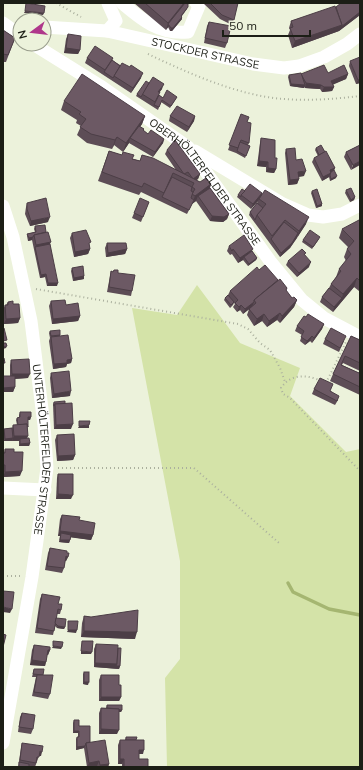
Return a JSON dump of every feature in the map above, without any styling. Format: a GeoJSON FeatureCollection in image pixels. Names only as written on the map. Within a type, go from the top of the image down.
{"type":"FeatureCollection","features":[{"type":"Feature","properties":{"kind":"street"},"geometry":{"type":"LineString","coordinates":[[107,31],[116,21],[108,3]]}},
{"type":"Feature","properties":{"kind":"street"},"geometry":{"type":"LineString","coordinates":[[122,3],[145,23],[176,33],[188,32],[199,6],[196,3]]}},
{"type":"Feature","properties":{"kind":"street"},"geometry":{"type":"LineString","coordinates":[[3,23],[12,29]]}},
{"type":"Feature","properties":{"kind":"street","name":"STOCKDER STRASSE"},"geometry":{"type":"LineString","coordinates":[[52,28],[107,31],[253,64],[284,68],[299,66],[336,52],[360,34]]}},
{"type":"Feature","properties":{"kind":"street","name":"OBERHÖLTERFELDER STRASSE"},"geometry":{"type":"LineString","coordinates":[[46,52],[102,86],[188,147],[270,261],[298,296],[311,309],[324,318],[355,335]]}},
{"type":"Feature","properties":{"kind":"street"},"geometry":{"type":"LineString","coordinates":[[188,147],[283,204],[308,216],[323,217],[342,214],[360,205]]}},
{"type":"Feature","properties":{"kind":"street","name":"UNTERHÖLTERFELDER STRASSE"},"geometry":{"type":"LineString","coordinates":[[3,206],[13,237],[25,287],[35,348],[47,468],[32,577],[6,710],[3,743]]}},
{"type":"Feature","properties":{"kind":"street"},"geometry":{"type":"LineString","coordinates":[[3,488],[45,490]]}},
{"type":"Feature","properties":{"kind":"path"},"geometry":{"type":"LineString","coordinates":[[56,3],[86,20]]}},
{"type":"Feature","properties":{"kind":"path"},"geometry":{"type":"LineString","coordinates":[[147,53],[211,81],[259,95],[284,99],[328,100],[360,96]]}},
{"type":"Feature","properties":{"kind":"path"},"geometry":{"type":"LineString","coordinates":[[25,287],[238,324],[248,329],[260,343],[270,350],[280,368],[285,382]]}},
{"type":"Feature","properties":{"kind":"path"},"geometry":{"type":"LineString","coordinates":[[355,335],[326,383],[313,377],[303,375],[285,382],[281,388],[283,394],[290,398],[360,471]]}},
{"type":"Feature","properties":{"kind":"path"},"geometry":{"type":"LineString","coordinates":[[47,468],[194,468],[279,543]]}},
{"type":"Feature","properties":{"kind":"path"},"geometry":{"type":"LineString","coordinates":[[3,576],[32,577]]}},
{"type":"Feature","properties":{"kind":"green space"},"geometry":{"type":"Polygon","coordinates":[[[197,285],[240,343],[300,368],[290,396],[346,452],[360,449],[360,767],[167,767],[165,678],[180,659],[180,561],[132,308],[177,315],[197,285]]]}},
{"type":"Feature","properties":{"kind":"building"},"geometry":{"type":"Polygon","coordinates":[[[26,3],[45,6],[44,12],[25,11],[26,3]]]}},
{"type":"Feature","properties":{"kind":"building"},"geometry":{"type":"Polygon","coordinates":[[[145,3],[184,3],[168,23],[145,3]]]}},
{"type":"Feature","properties":{"kind":"building"},"geometry":{"type":"Polygon","coordinates":[[[185,3],[188,4],[188,7],[181,16],[182,17],[173,28],[171,28],[168,24],[185,3]]]}},
{"type":"Feature","properties":{"kind":"building"},"geometry":{"type":"Polygon","coordinates":[[[210,3],[238,3],[234,20],[222,15],[210,3]]]}},
{"type":"Feature","properties":{"kind":"building"},"geometry":{"type":"Polygon","coordinates":[[[341,3],[360,3],[360,12],[341,27],[342,25],[336,7],[341,3]]]}},
{"type":"Feature","properties":{"kind":"building"},"geometry":{"type":"Polygon","coordinates":[[[335,6],[342,25],[295,41],[290,28],[293,27],[291,21],[335,6]]]}},
{"type":"Feature","properties":{"kind":"building"},"geometry":{"type":"Polygon","coordinates":[[[209,22],[231,26],[227,43],[205,38],[209,22]]]}},
{"type":"Feature","properties":{"kind":"building"},"geometry":{"type":"Polygon","coordinates":[[[3,30],[12,36],[12,45],[8,55],[3,54],[3,30]]]}},
{"type":"Feature","properties":{"kind":"building"},"geometry":{"type":"Polygon","coordinates":[[[68,34],[81,36],[80,50],[66,48],[68,34]]]}},
{"type":"Feature","properties":{"kind":"building"},"geometry":{"type":"Polygon","coordinates":[[[95,46],[113,58],[105,70],[87,58],[95,46]]]}},
{"type":"Feature","properties":{"kind":"building"},"geometry":{"type":"Polygon","coordinates":[[[360,57],[360,79],[358,80],[350,61],[360,57]]]}},
{"type":"Feature","properties":{"kind":"building"},"geometry":{"type":"Polygon","coordinates":[[[112,60],[120,66],[113,78],[104,72],[112,60]]]}},
{"type":"Feature","properties":{"kind":"building"},"geometry":{"type":"Polygon","coordinates":[[[122,63],[130,67],[131,65],[143,73],[133,88],[114,76],[122,63]]]}},
{"type":"Feature","properties":{"kind":"building"},"geometry":{"type":"Polygon","coordinates":[[[324,65],[328,73],[344,65],[348,74],[331,81],[334,87],[324,87],[321,85],[306,83],[301,74],[324,65]]]}},
{"type":"Feature","properties":{"kind":"building"},"geometry":{"type":"Polygon","coordinates":[[[301,73],[305,85],[291,84],[289,75],[301,73]]]}},
{"type":"Feature","properties":{"kind":"building"},"geometry":{"type":"Polygon","coordinates":[[[82,74],[145,116],[126,143],[117,137],[115,140],[91,134],[80,127],[86,119],[79,114],[81,112],[64,101],[82,74]]]}},
{"type":"Feature","properties":{"kind":"building"},"geometry":{"type":"Polygon","coordinates":[[[153,77],[164,84],[158,92],[160,92],[155,102],[142,94],[153,77]]]}},
{"type":"Feature","properties":{"kind":"building"},"geometry":{"type":"Polygon","coordinates":[[[146,81],[149,83],[141,97],[137,94],[146,81]]]}},
{"type":"Feature","properties":{"kind":"building"},"geometry":{"type":"Polygon","coordinates":[[[167,90],[177,97],[171,106],[162,100],[159,107],[154,105],[159,95],[163,98],[167,90]]]}},
{"type":"Feature","properties":{"kind":"building"},"geometry":{"type":"Polygon","coordinates":[[[177,106],[195,116],[189,127],[170,116],[177,106]]]}},
{"type":"Feature","properties":{"kind":"building"},"geometry":{"type":"Polygon","coordinates":[[[241,114],[249,117],[247,122],[251,123],[249,143],[241,140],[238,148],[229,145],[241,114]]]}},
{"type":"Feature","properties":{"kind":"building"},"geometry":{"type":"Polygon","coordinates":[[[139,126],[148,134],[151,130],[164,139],[155,152],[130,138],[139,126]]]}},
{"type":"Feature","properties":{"kind":"building"},"geometry":{"type":"Polygon","coordinates":[[[261,138],[275,140],[275,158],[277,158],[276,169],[268,168],[268,162],[259,161],[261,138]]]}},
{"type":"Feature","properties":{"kind":"building"},"geometry":{"type":"Polygon","coordinates":[[[175,140],[200,174],[193,179],[188,172],[184,174],[167,150],[175,140]]]}},
{"type":"Feature","properties":{"kind":"building"},"geometry":{"type":"Polygon","coordinates":[[[240,142],[250,146],[246,156],[237,151],[240,142]]]}},
{"type":"Feature","properties":{"kind":"building"},"geometry":{"type":"Polygon","coordinates":[[[321,145],[325,152],[319,155],[316,148],[321,145]]]}},
{"type":"Feature","properties":{"kind":"building"},"geometry":{"type":"Polygon","coordinates":[[[360,145],[360,161],[353,165],[346,152],[360,145]]]}},
{"type":"Feature","properties":{"kind":"building"},"geometry":{"type":"Polygon","coordinates":[[[295,148],[296,160],[302,159],[306,171],[298,172],[299,179],[290,180],[286,149],[295,148]]]}},
{"type":"Feature","properties":{"kind":"building"},"geometry":{"type":"Polygon","coordinates":[[[109,151],[122,155],[123,152],[134,155],[132,159],[140,161],[142,155],[153,158],[200,182],[206,178],[211,184],[195,196],[192,194],[195,189],[192,187],[194,183],[173,173],[164,193],[144,183],[142,187],[102,172],[109,151]]]}},
{"type":"Feature","properties":{"kind":"building"},"geometry":{"type":"Polygon","coordinates":[[[326,151],[335,168],[330,170],[331,173],[323,177],[314,158],[326,151]]]}},
{"type":"Feature","properties":{"kind":"building"},"geometry":{"type":"Polygon","coordinates":[[[334,170],[337,176],[331,179],[331,172],[334,170]]]}},
{"type":"Feature","properties":{"kind":"building"},"geometry":{"type":"Polygon","coordinates":[[[172,177],[192,187],[191,191],[193,192],[191,198],[194,200],[189,210],[162,197],[172,177]]]}},
{"type":"Feature","properties":{"kind":"building"},"geometry":{"type":"Polygon","coordinates":[[[250,184],[262,193],[253,204],[241,195],[250,184]]]}},
{"type":"Feature","properties":{"kind":"building"},"geometry":{"type":"Polygon","coordinates":[[[210,188],[229,214],[224,217],[212,216],[198,196],[210,188]]]}},
{"type":"Feature","properties":{"kind":"building"},"geometry":{"type":"Polygon","coordinates":[[[351,188],[355,197],[351,200],[346,190],[351,188]]]}},
{"type":"Feature","properties":{"kind":"building"},"geometry":{"type":"Polygon","coordinates":[[[242,189],[245,191],[241,197],[238,195],[242,189]]]}},
{"type":"Feature","properties":{"kind":"building"},"geometry":{"type":"Polygon","coordinates":[[[317,189],[322,204],[317,206],[312,191],[317,189]]]}},
{"type":"Feature","properties":{"kind":"building"},"geometry":{"type":"Polygon","coordinates":[[[265,190],[309,217],[299,231],[285,220],[272,236],[257,215],[266,204],[259,199],[265,190]]]}},
{"type":"Feature","properties":{"kind":"building"},"geometry":{"type":"Polygon","coordinates":[[[46,198],[50,217],[31,221],[27,209],[27,203],[46,198]]]}},
{"type":"Feature","properties":{"kind":"building"},"geometry":{"type":"Polygon","coordinates":[[[140,198],[149,202],[143,217],[134,213],[140,198]]]}},
{"type":"Feature","properties":{"kind":"building"},"geometry":{"type":"Polygon","coordinates":[[[257,203],[263,208],[255,220],[250,212],[257,203]]]}},
{"type":"Feature","properties":{"kind":"building"},"geometry":{"type":"Polygon","coordinates":[[[359,220],[360,281],[357,278],[343,294],[331,284],[341,271],[339,269],[351,254],[347,249],[354,241],[342,229],[359,220]]]}},
{"type":"Feature","properties":{"kind":"building"},"geometry":{"type":"Polygon","coordinates":[[[284,222],[298,233],[292,243],[281,253],[271,239],[284,222]]]}},
{"type":"Feature","properties":{"kind":"building"},"geometry":{"type":"Polygon","coordinates":[[[45,225],[46,232],[29,238],[27,234],[36,232],[35,226],[45,225]]]}},
{"type":"Feature","properties":{"kind":"building"},"geometry":{"type":"Polygon","coordinates":[[[86,230],[91,242],[89,243],[90,249],[75,252],[72,233],[86,230]]]}},
{"type":"Feature","properties":{"kind":"building"},"geometry":{"type":"Polygon","coordinates":[[[310,230],[320,237],[313,247],[303,240],[310,230]]]}},
{"type":"Feature","properties":{"kind":"building"},"geometry":{"type":"Polygon","coordinates":[[[48,232],[51,242],[36,245],[34,235],[48,232]]]}},
{"type":"Feature","properties":{"kind":"building"},"geometry":{"type":"Polygon","coordinates":[[[244,235],[253,249],[240,258],[229,246],[244,235]]]}},
{"type":"Feature","properties":{"kind":"building"},"geometry":{"type":"Polygon","coordinates":[[[107,243],[126,243],[127,249],[108,253],[107,243]]]}},
{"type":"Feature","properties":{"kind":"building"},"geometry":{"type":"Polygon","coordinates":[[[50,244],[58,283],[48,283],[46,274],[41,275],[35,247],[50,244]]]}},
{"type":"Feature","properties":{"kind":"building"},"geometry":{"type":"Polygon","coordinates":[[[302,249],[306,253],[304,254],[311,262],[299,273],[288,261],[302,249]]]}},
{"type":"Feature","properties":{"kind":"building"},"geometry":{"type":"Polygon","coordinates":[[[252,251],[257,258],[249,264],[244,257],[252,251]]]}},
{"type":"Feature","properties":{"kind":"building"},"geometry":{"type":"Polygon","coordinates":[[[265,265],[278,280],[245,309],[241,305],[239,307],[235,303],[238,300],[230,291],[257,267],[259,270],[265,265]]]}},
{"type":"Feature","properties":{"kind":"building"},"geometry":{"type":"Polygon","coordinates":[[[83,266],[84,276],[74,278],[72,268],[83,266]]]}},
{"type":"Feature","properties":{"kind":"building"},"geometry":{"type":"Polygon","coordinates":[[[114,270],[118,270],[118,273],[135,275],[132,291],[109,287],[111,271],[113,272],[114,270]]]}},
{"type":"Feature","properties":{"kind":"building"},"geometry":{"type":"Polygon","coordinates":[[[280,279],[292,298],[294,297],[297,300],[282,316],[280,313],[269,321],[264,314],[257,319],[249,309],[256,303],[254,300],[280,279]]]}},
{"type":"Feature","properties":{"kind":"building"},"geometry":{"type":"Polygon","coordinates":[[[329,288],[342,298],[334,307],[322,297],[329,288]]]}},
{"type":"Feature","properties":{"kind":"building"},"geometry":{"type":"Polygon","coordinates":[[[228,295],[234,302],[231,305],[225,298],[228,295]]]}},
{"type":"Feature","properties":{"kind":"building"},"geometry":{"type":"Polygon","coordinates":[[[65,300],[66,305],[78,303],[80,316],[53,319],[51,301],[65,300]]]}},
{"type":"Feature","properties":{"kind":"building"},"geometry":{"type":"Polygon","coordinates":[[[13,301],[13,304],[19,304],[20,318],[6,319],[5,305],[8,305],[8,302],[13,301]]]}},
{"type":"Feature","properties":{"kind":"building"},"geometry":{"type":"Polygon","coordinates":[[[308,314],[324,324],[314,338],[312,336],[307,341],[301,337],[304,331],[297,326],[304,316],[306,317],[308,314]]]}},
{"type":"Feature","properties":{"kind":"building"},"geometry":{"type":"Polygon","coordinates":[[[3,328],[7,340],[3,341],[3,328]]]}},
{"type":"Feature","properties":{"kind":"building"},"geometry":{"type":"Polygon","coordinates":[[[331,328],[346,336],[340,348],[325,339],[331,328]]]}},
{"type":"Feature","properties":{"kind":"building"},"geometry":{"type":"Polygon","coordinates":[[[60,330],[60,335],[51,336],[50,331],[60,330]]]}},
{"type":"Feature","properties":{"kind":"building"},"geometry":{"type":"Polygon","coordinates":[[[68,335],[72,359],[67,360],[67,363],[54,364],[51,337],[68,335]]]}},
{"type":"Feature","properties":{"kind":"building"},"geometry":{"type":"Polygon","coordinates":[[[351,336],[360,340],[360,363],[345,356],[341,365],[359,373],[360,370],[360,387],[333,374],[351,336]]]}},
{"type":"Feature","properties":{"kind":"building"},"geometry":{"type":"Polygon","coordinates":[[[3,343],[6,343],[7,346],[3,347],[3,343]]]}},
{"type":"Feature","properties":{"kind":"building"},"geometry":{"type":"Polygon","coordinates":[[[29,359],[30,374],[12,374],[11,360],[29,359]]]}},
{"type":"Feature","properties":{"kind":"building"},"geometry":{"type":"Polygon","coordinates":[[[69,371],[71,391],[54,394],[51,373],[69,371]]]}},
{"type":"Feature","properties":{"kind":"building"},"geometry":{"type":"Polygon","coordinates":[[[3,376],[15,376],[15,387],[3,388],[3,376]]]}},
{"type":"Feature","properties":{"kind":"building"},"geometry":{"type":"Polygon","coordinates":[[[320,378],[333,384],[330,391],[339,396],[337,401],[314,389],[320,378]]]}},
{"type":"Feature","properties":{"kind":"building"},"geometry":{"type":"Polygon","coordinates":[[[65,401],[65,404],[55,404],[54,406],[54,402],[65,401]]]}},
{"type":"Feature","properties":{"kind":"building"},"geometry":{"type":"Polygon","coordinates":[[[72,403],[73,424],[56,425],[55,404],[72,403]]]}},
{"type":"Feature","properties":{"kind":"building"},"geometry":{"type":"Polygon","coordinates":[[[20,412],[31,412],[31,417],[28,417],[28,427],[27,424],[18,425],[17,418],[20,417],[20,412]]]}},
{"type":"Feature","properties":{"kind":"building"},"geometry":{"type":"Polygon","coordinates":[[[79,421],[90,421],[89,425],[79,426],[79,421]]]}},
{"type":"Feature","properties":{"kind":"building"},"geometry":{"type":"Polygon","coordinates":[[[27,424],[28,436],[14,436],[13,425],[27,424]]]}},
{"type":"Feature","properties":{"kind":"building"},"geometry":{"type":"Polygon","coordinates":[[[12,428],[13,438],[5,439],[4,429],[12,428]]]}},
{"type":"Feature","properties":{"kind":"building"},"geometry":{"type":"Polygon","coordinates":[[[74,434],[75,455],[58,456],[57,435],[74,434]]]}},
{"type":"Feature","properties":{"kind":"building"},"geometry":{"type":"Polygon","coordinates":[[[29,438],[30,443],[20,444],[20,439],[29,438]]]}},
{"type":"Feature","properties":{"kind":"building"},"geometry":{"type":"Polygon","coordinates":[[[5,449],[14,449],[14,452],[23,452],[22,471],[5,472],[5,465],[3,465],[3,453],[5,453],[5,449]]]}},
{"type":"Feature","properties":{"kind":"building"},"geometry":{"type":"Polygon","coordinates":[[[58,474],[73,474],[73,495],[58,494],[58,474]]]}},
{"type":"Feature","properties":{"kind":"building"},"geometry":{"type":"Polygon","coordinates":[[[62,515],[80,517],[79,520],[95,523],[93,535],[60,531],[62,515]]]}},
{"type":"Feature","properties":{"kind":"building"},"geometry":{"type":"Polygon","coordinates":[[[61,533],[71,535],[70,540],[60,540],[61,533]]]}},
{"type":"Feature","properties":{"kind":"building"},"geometry":{"type":"Polygon","coordinates":[[[50,548],[67,551],[67,553],[69,553],[68,557],[66,556],[64,568],[47,566],[50,548]]]}},
{"type":"Feature","properties":{"kind":"building"},"geometry":{"type":"Polygon","coordinates":[[[3,591],[14,592],[12,609],[3,607],[3,591]]]}},
{"type":"Feature","properties":{"kind":"building"},"geometry":{"type":"Polygon","coordinates":[[[42,594],[60,597],[58,604],[62,604],[61,610],[58,609],[54,631],[37,628],[42,594]]]}},
{"type":"Feature","properties":{"kind":"building"},"geometry":{"type":"Polygon","coordinates":[[[138,610],[137,632],[84,631],[84,616],[91,617],[138,610]]]}},
{"type":"Feature","properties":{"kind":"building"},"geometry":{"type":"Polygon","coordinates":[[[56,618],[66,619],[65,627],[58,626],[55,623],[56,618]]]}},
{"type":"Feature","properties":{"kind":"building"},"geometry":{"type":"Polygon","coordinates":[[[68,621],[78,621],[77,630],[68,630],[68,621]]]}},
{"type":"Feature","properties":{"kind":"building"},"geometry":{"type":"Polygon","coordinates":[[[3,634],[6,635],[3,647],[3,634]]]}},
{"type":"Feature","properties":{"kind":"building"},"geometry":{"type":"Polygon","coordinates":[[[53,641],[63,642],[62,647],[53,646],[53,641]]]}},
{"type":"Feature","properties":{"kind":"building"},"geometry":{"type":"Polygon","coordinates":[[[82,641],[93,641],[92,652],[81,651],[82,641]]]}},
{"type":"Feature","properties":{"kind":"building"},"geometry":{"type":"Polygon","coordinates":[[[96,644],[118,645],[117,664],[95,663],[96,644]]]}},
{"type":"Feature","properties":{"kind":"building"},"geometry":{"type":"Polygon","coordinates":[[[34,645],[50,647],[46,662],[32,660],[34,645]]]}},
{"type":"Feature","properties":{"kind":"building"},"geometry":{"type":"Polygon","coordinates":[[[118,648],[121,648],[120,666],[116,666],[117,664],[118,648]]]}},
{"type":"Feature","properties":{"kind":"building"},"geometry":{"type":"Polygon","coordinates":[[[34,669],[44,669],[43,675],[33,674],[34,669]]]}},
{"type":"Feature","properties":{"kind":"building"},"geometry":{"type":"Polygon","coordinates":[[[84,672],[89,672],[89,682],[84,682],[84,672]]]}},
{"type":"Feature","properties":{"kind":"building"},"geometry":{"type":"Polygon","coordinates":[[[37,675],[53,675],[50,694],[34,692],[37,675]]]}},
{"type":"Feature","properties":{"kind":"building"},"geometry":{"type":"Polygon","coordinates":[[[101,675],[119,675],[121,697],[101,697],[101,675]]]}},
{"type":"Feature","properties":{"kind":"building"},"geometry":{"type":"Polygon","coordinates":[[[107,705],[122,705],[122,710],[107,708],[107,705]]]}},
{"type":"Feature","properties":{"kind":"building"},"geometry":{"type":"Polygon","coordinates":[[[101,708],[119,709],[119,730],[101,729],[101,708]]]}},
{"type":"Feature","properties":{"kind":"building"},"geometry":{"type":"Polygon","coordinates":[[[22,713],[35,715],[33,729],[19,727],[22,713]]]}},
{"type":"Feature","properties":{"kind":"building"},"geometry":{"type":"Polygon","coordinates":[[[74,720],[79,720],[79,726],[90,726],[90,742],[86,743],[85,746],[77,747],[77,737],[79,737],[79,731],[74,731],[74,720]]]}},
{"type":"Feature","properties":{"kind":"building"},"geometry":{"type":"Polygon","coordinates":[[[126,737],[137,737],[136,740],[126,740],[126,737]]]}},
{"type":"Feature","properties":{"kind":"building"},"geometry":{"type":"Polygon","coordinates":[[[105,740],[109,764],[100,765],[99,761],[89,763],[86,743],[105,740]]]}},
{"type":"Feature","properties":{"kind":"building"},"geometry":{"type":"Polygon","coordinates":[[[120,740],[144,740],[144,750],[139,750],[139,759],[148,759],[148,767],[124,767],[124,759],[120,759],[120,740]]]}},
{"type":"Feature","properties":{"kind":"building"},"geometry":{"type":"Polygon","coordinates":[[[22,743],[43,746],[42,752],[40,751],[39,757],[37,757],[36,763],[20,760],[22,743]]]}},
{"type":"Feature","properties":{"kind":"building"},"geometry":{"type":"Polygon","coordinates":[[[19,762],[29,764],[29,767],[19,767],[19,762]]]}},
{"type":"Feature","properties":{"kind":"waterway"},"geometry":{"type":"LineString","coordinates":[[288,583],[293,592],[329,609],[360,615]]}}]}
